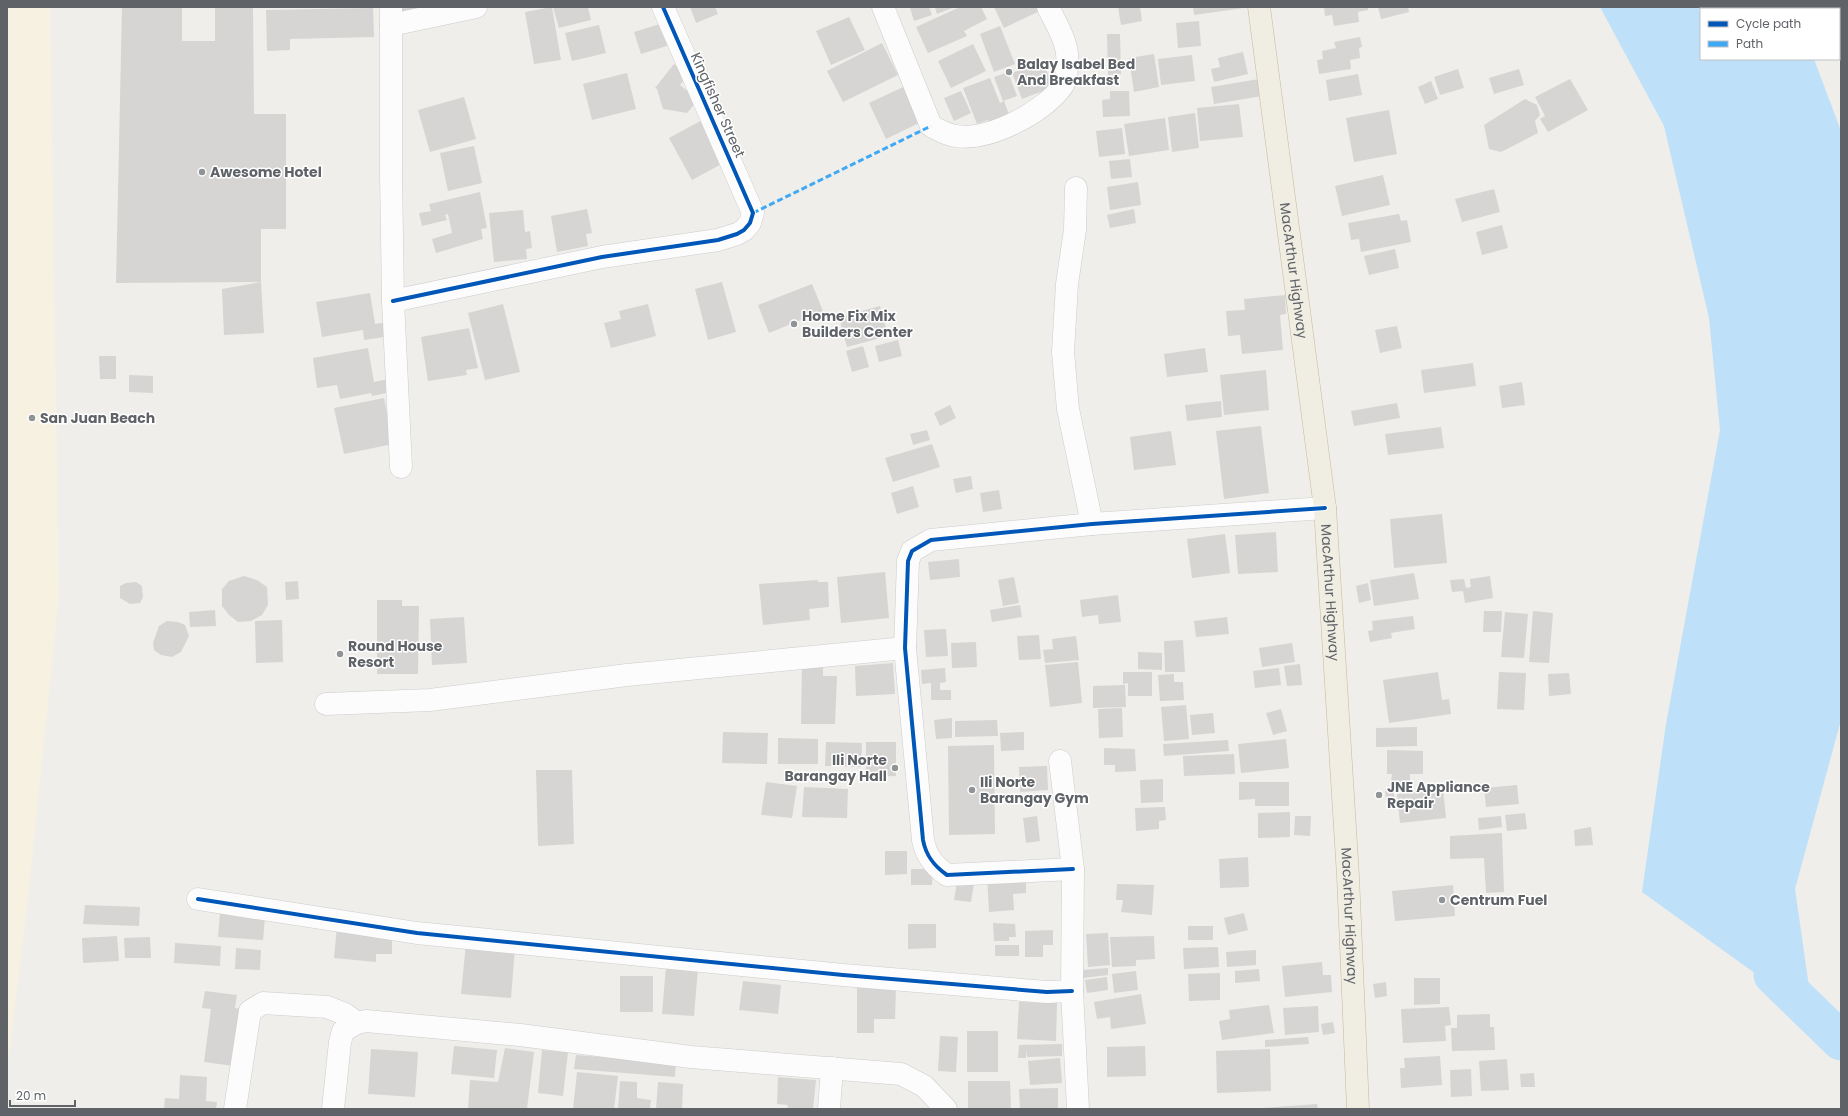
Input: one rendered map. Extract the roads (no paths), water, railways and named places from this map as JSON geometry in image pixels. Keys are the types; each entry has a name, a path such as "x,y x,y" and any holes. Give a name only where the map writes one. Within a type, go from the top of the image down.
{"highway":[{"name":"MacArthur Highway","path":"1259,7 1325,508 1348,876 1358,1109"}],"street":[{"path":"401,467 393,301 391,16 476,7"},
{"name":"Kingfisher Street","path":"393,301 602,257 718,240 737,234 744,230 750,222 753,212 663,7"},
{"path":"883,7 931,126 944,133 958,136 994,132 1007,126 1034,112 1050,99 1063,84 1068,62 1065,45 1048,7"},
{"path":"1076,188 1074,230 1067,284 1063,352 1068,409 1092,524"},
{"path":"1073,869 947,875 930,860 924,847 905,648 908,561 912,551 931,540 1092,524 1325,508"},
{"path":"326,704 430,700 627,675 905,648"},
{"path":"1060,761 1073,869 1072,990 1078,1109"},
{"path":"198,899 418,933 843,975 1047,992 1072,990"},
{"path":"235,1109 250,1011 263,1003 327,1007 345,1014 357,1023"},
{"path":"333,1109 340,1042 343,1031 357,1023 373,1022 520,1035 691,1057 901,1074 924,1086 946,1109"},
{"path":"829,1109 832,1068"}],"water":[{"path":"1600,7 1787,7 1700,8 1700,60 1814,60 1841,131 1841,720 1795,889 1813,1015 1642,892 1666,724 1720,430 1709,318 1664,126"}],"waterway":[{"path":"1773,975 1841,1041"}],"place":[{"name":"Balay Isabel Bed And Breakfast","path":"1009,72"},
{"name":"Awesome Hotel","path":"202,172"},
{"name":"Home Fix Mix Builders Center","path":"794,324"},
{"name":"San Juan Beach","path":"32,418"},
{"name":"Round House Resort","path":"340,654"},
{"name":"Ili Norte Barangay Hall","path":"895,768"},
{"name":"Ili Norte Barangay Gym","path":"972,790"},
{"name":"JNE Appliance Repair","path":"1379,795"},
{"name":"Centrum Fuel","path":"1442,900"}]}
